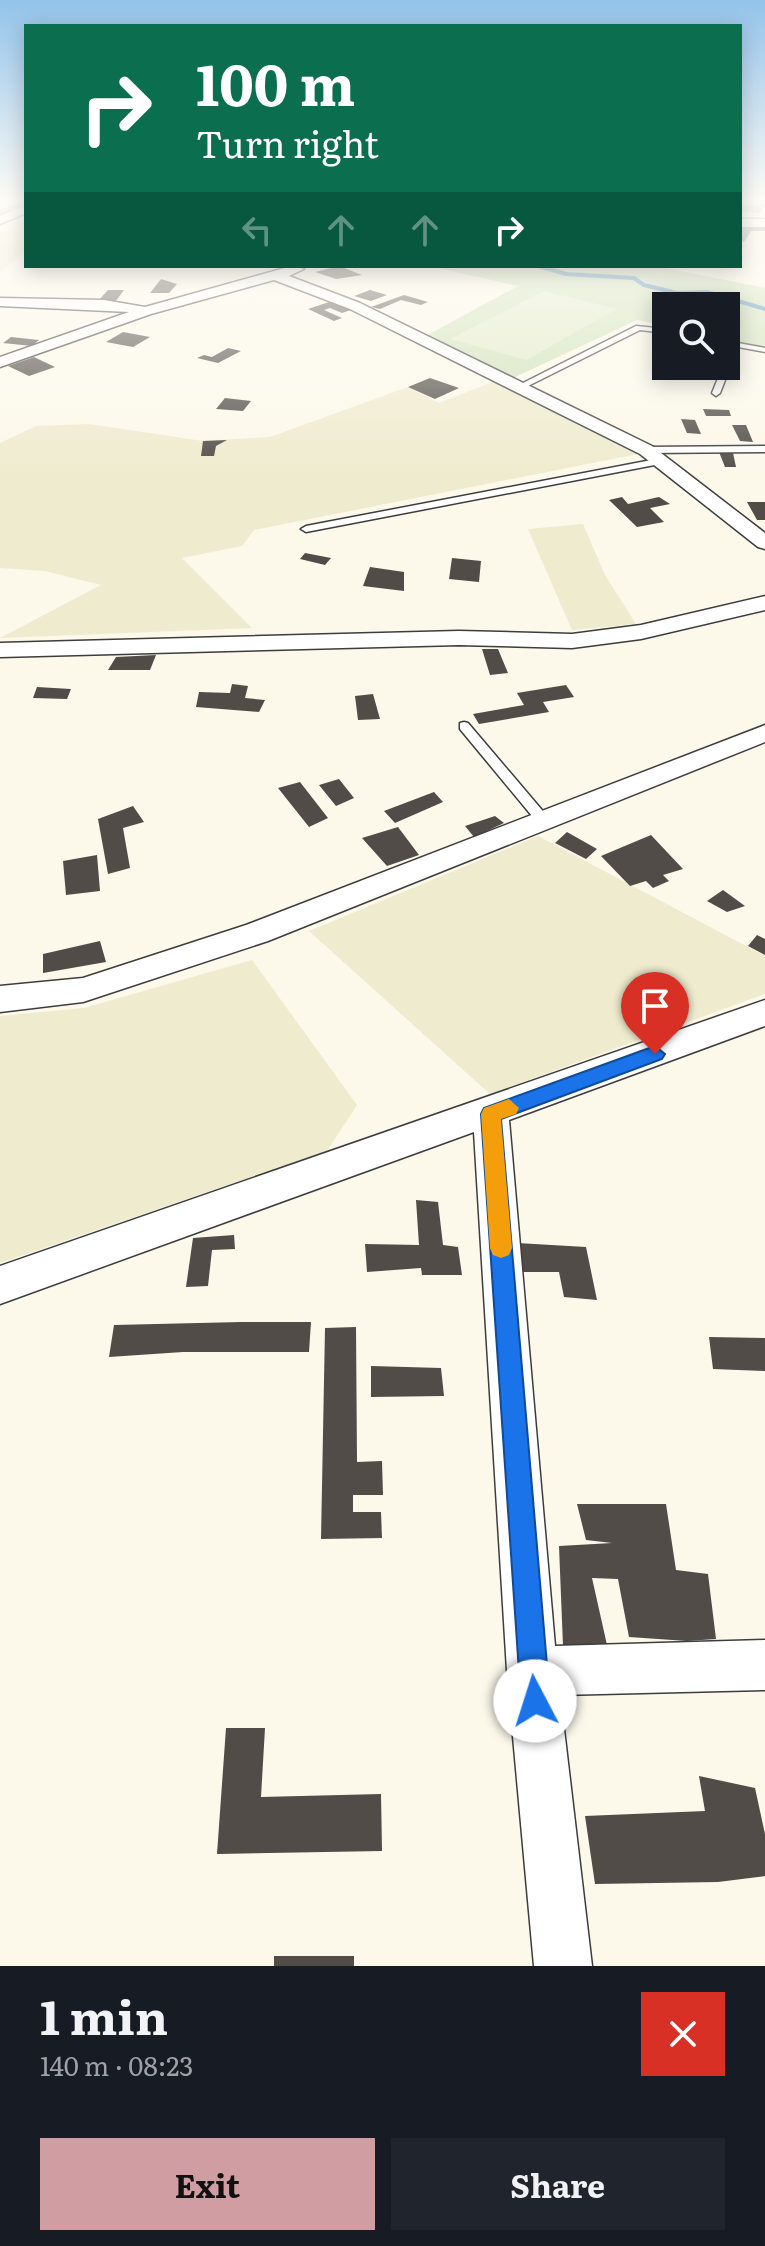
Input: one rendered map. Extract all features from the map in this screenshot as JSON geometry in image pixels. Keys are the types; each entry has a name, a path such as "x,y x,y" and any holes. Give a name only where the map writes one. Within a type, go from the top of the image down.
{"street":[{"path":"0,362 146,311 201,296"},
{"path":"329,296 521,386 646,450 765,543"},
{"path":"0,302 104,304 146,311"},
{"path":"0,650 459,638 572,641 641,632 765,603"},
{"path":"0,999 83,990 242,938 765,733"},
{"path":"0,1285 207,1209 491,1114 765,1013"},
{"path":"491,1114 532,1671 563,1966"},
{"path":"532,1671 765,1665"}],"lane":[{"path":"521,386 639,328 652,329"},
{"path":"740,346 765,350"},
{"path":"716,393 720,380"},
{"path":"646,450 765,449"},
{"path":"306,529 662,461"},
{"path":"464,726 542,819"}],"shaded area":[{"path":"495,381 638,454 254,530 242,546 182,558 252,628 0,638 101,585 45,571 0,568 0,443 36,426 89,424 203,441 270,437 408,387 439,403"},
{"path":"583,524 605,575 636,624 572,630 528,529"},
{"path":"538,836 765,956 765,994 490,1094 309,931"},
{"path":"252,960 357,1105 327,1151 0,1263 0,1016 84,1008"}],"green space":[{"path":"500,296 652,296 652,323 637,320 513,378 424,337"},
{"path":"535,296 563,296 617,309 526,360 450,339"},
{"path":"740,296 765,296 765,348 740,342"}],"building":[{"path":"103,296 120,296 115,302 98,301"},
{"path":"355,296 385,296 371,301"},
{"path":"402,296 428,302 421,305 401,300 380,309 371,307"},
{"path":"329,302 351,310 342,313 330,308 324,310 342,318 334,321 308,309"},
{"path":"123,332 150,337 133,347 106,342"},
{"path":"11,337 39,340 32,346 3,343"},
{"path":"228,348 241,351 218,363 197,358 204,355 212,357"},
{"path":"34,357 55,367 29,376 8,366"},
{"path":"430,378 459,388 435,399 408,387"},
{"path":"225,398 251,401 243,411 216,409"},
{"path":"703,409 729,410 731,416 706,416"},
{"path":"681,419 695,420 701,434 687,433"},
{"path":"732,425 746,425 753,442 740,441"},
{"path":"227,440 216,446 214,456 201,456 203,441"},
{"path":"719,452 733,453 736,467 725,467"},
{"path":"622,497 628,504 659,497 670,504 650,508 664,522 637,527 609,500"},
{"path":"747,502 765,502 765,520 757,520"},
{"path":"305,553 331,558 325,565 300,559"},
{"path":"452,558 481,561 479,582 449,579"},
{"path":"370,567 404,572 404,591 363,586"},
{"path":"482,649 498,649 508,673 490,675"},
{"path":"156,655 150,670 108,670 116,657"},
{"path":"232,684 248,686 245,698 265,700 259,712 196,707 199,692 230,693"},
{"path":"566,685 574,697 543,702 549,712 479,724 473,714 524,705 517,693"},
{"path":"37,687 71,689 67,699 33,698"},
{"path":"373,694 380,719 358,720 355,696"},
{"path":"339,779 354,798 336,806 319,785"},
{"path":"300,782 328,818 309,827 278,788"},
{"path":"434,792 443,802 395,823 384,811"},
{"path":"133,806 144,822 123,828 130,868 108,874 98,819"},
{"path":"495,816 504,823 474,837 465,826"},
{"path":"398,827 419,855 387,866 362,838"},
{"path":"567,832 597,849 586,859 555,843"},
{"path":"651,835 683,869 663,875 669,881 653,888 646,881 630,886 601,856"},
{"path":"97,855 100,891 66,895 63,861"},
{"path":"723,890 745,906 727,912 707,901"},
{"path":"757,935 765,939 765,955 748,946"},
{"path":"100,941 106,962 43,973 43,954"},
{"path":"416,1200 438,1202 443,1245 458,1247 462,1275 422,1275 421,1268 367,1272 365,1244 419,1245"},
{"path":"234,1235 235,1249 212,1250 208,1286 186,1287 193,1238"},
{"path":"517,1243 586,1247 597,1300 564,1297 559,1272 521,1272"},
{"path":"311,1322 309,1352 183,1352 109,1357 114,1325"},
{"path":"356,1327 357,1462 382,1461 383,1495 353,1495 353,1512 381,1512 382,1538 321,1539 325,1328"},
{"path":"709,1337 765,1338 765,1371 713,1369"},
{"path":"371,1366 441,1368 444,1396 371,1397"},
{"path":"577,1504 666,1504 676,1570 708,1574 716,1639 687,1641 629,1637 618,1579 592,1578 607,1645 563,1646 559,1546 612,1543 586,1540"},
{"path":"226,1728 265,1728 261,1797 381,1794 382,1851 217,1854"},
{"path":"699,1776 755,1788 765,1834 765,1876 718,1882 595,1884 585,1816 705,1811"},
{"path":"274,1956 354,1956 354,1966 274,1966"}],"waterway":[{"path":"720,296 765,309"}],"slow traffic":[{"path":"501,1248 491,1114 509,1108"}],"route":[{"path":"535,1701 491,1114 655,1054"}]}
